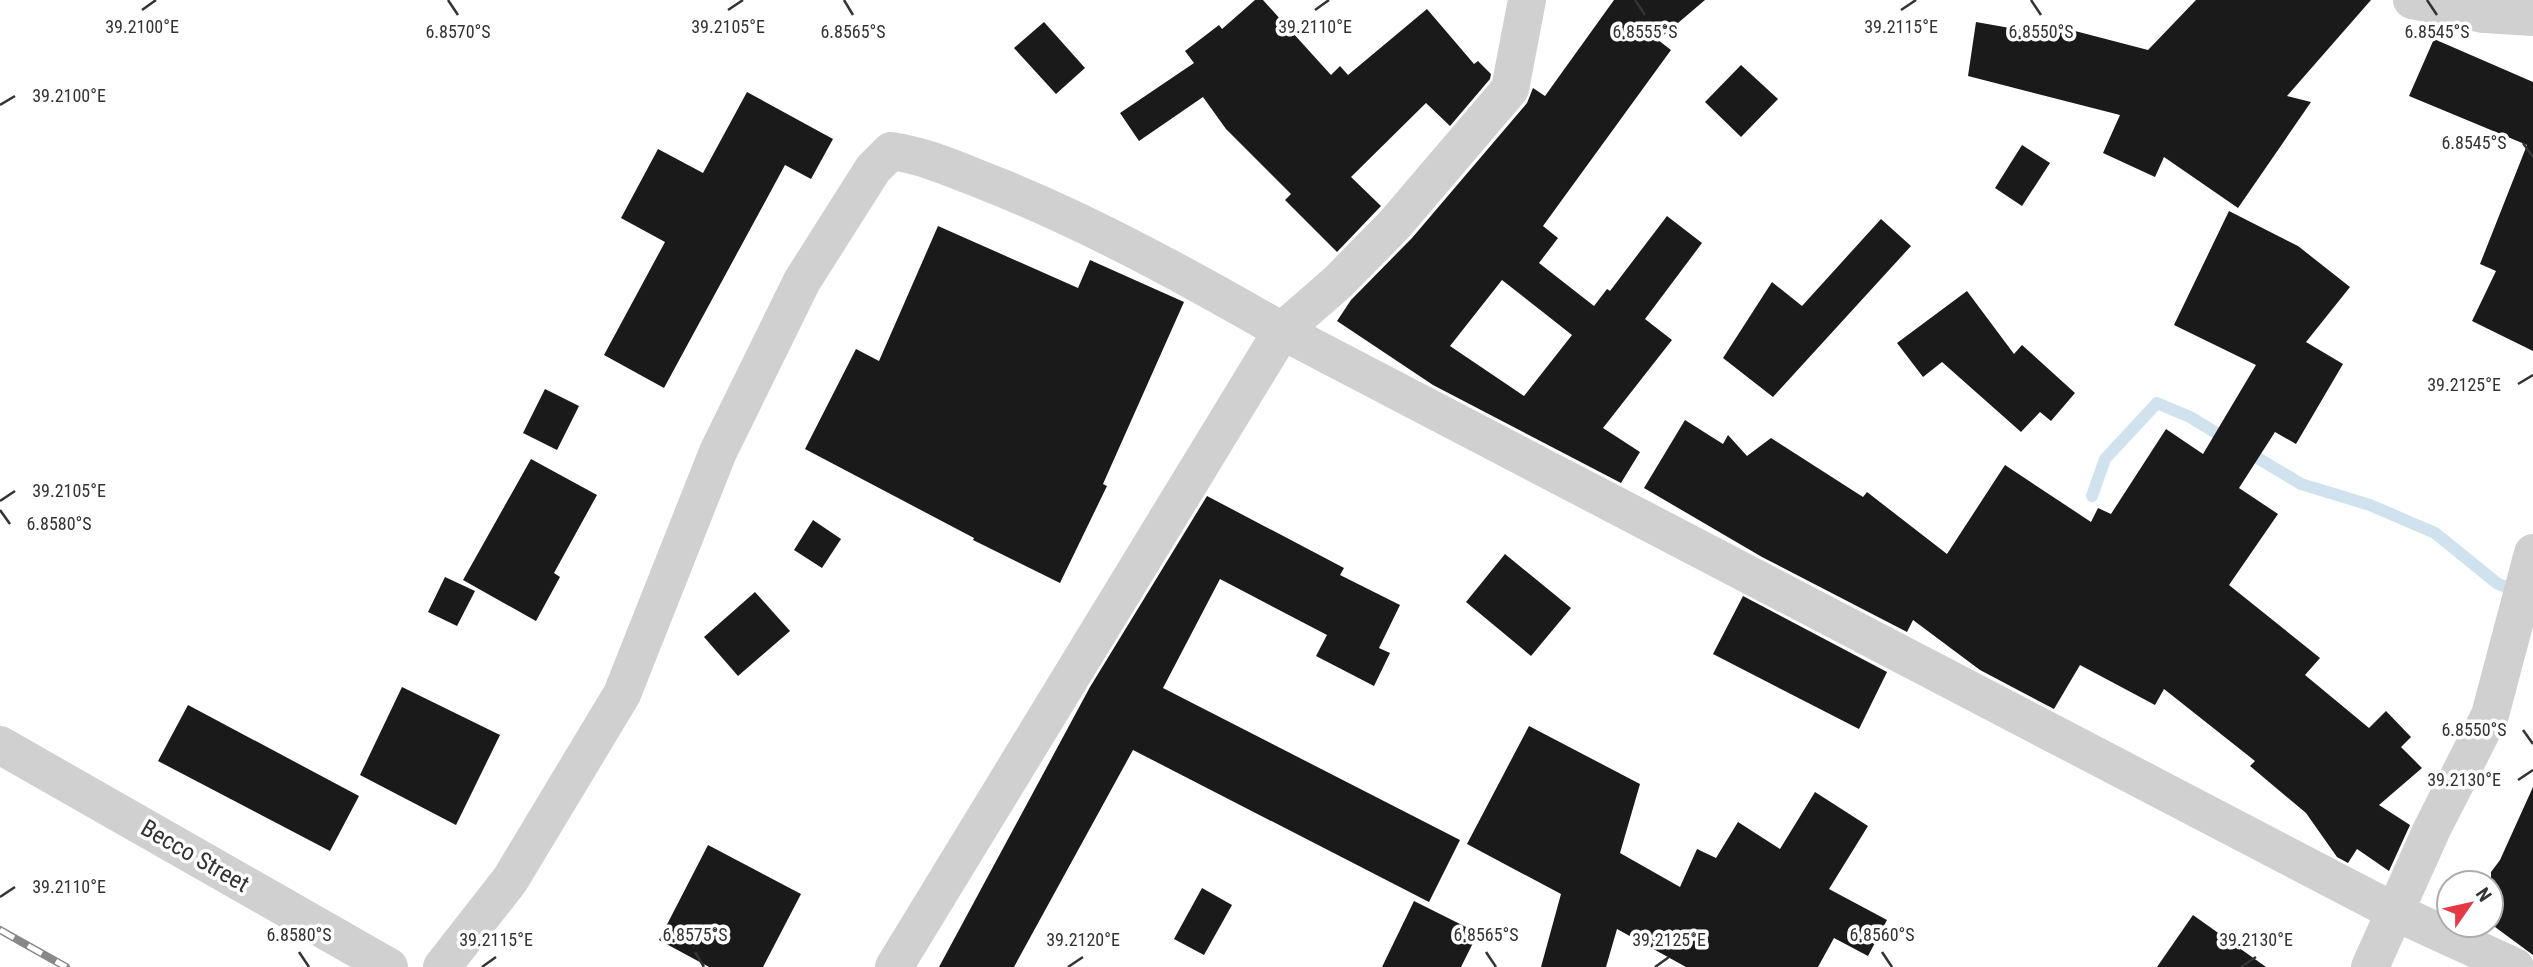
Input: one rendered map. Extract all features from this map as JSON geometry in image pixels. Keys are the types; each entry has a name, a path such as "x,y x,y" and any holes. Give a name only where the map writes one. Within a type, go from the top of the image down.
{"street":[{"path":"894,967 1282,331 1338,282 1395,224 1510,89 1527,0"},
{"path":"2412,0 2484,14 2533,18"},
{"path":"442,967 510,880 622,694 718,452 796,294 873,169 891,151 919,155 1039,203 1193,280 1282,331 2397,913 2515,967"},
{"path":"2370,967 2397,913 2432,829 2490,715 2533,553"},
{"name":"Becco Street","path":"0,745 389,967"}],"building":[{"path":"1255,0 1263,0 1331,75 1340,66 1348,75 1427,9 1474,64 1478,61 1491,74 1490,79 1450,126 1426,103 1351,177 1381,206 1337,252 1285,200 1291,194 1226,129 1203,97 1139,141 1120,113 1194,63 1185,51 1219,25 1222,29"},
{"path":"1614,0 1705,0 1658,40 1671,50 1543,226 1558,238 1539,263 1594,306 1607,289 1610,291 1667,216 1702,243 1645,319 1672,340 1603,428 1640,452 1621,483 1433,385 1337,321 1351,300 1412,238 1527,103 1533,88 1545,96","holes":["1502,280 1572,335 1524,396 1450,346"]},
{"path":"2196,0 2371,0 2287,96 2311,102 2238,208 2164,157 2155,177 2103,153 2120,115 1968,76 1976,22 2049,35 2052,25 2148,50"},
{"path":"1044,22 1085,68 1056,94 1014,48"},
{"path":"2434,39 2533,82 2533,351 2472,321 2496,271 2480,264 2527,145 2409,96"},
{"path":"1741,65 1778,99 1741,137 1705,102"},
{"path":"747,92 833,139 811,179 785,165 664,388 604,355 665,242 621,218 658,149 703,173"},
{"path":"2022,145 2050,163 2022,206 1995,188"},
{"path":"2229,211 2298,246 2350,287 2306,342 2343,364 2296,444 2275,432 2239,488 2278,514 2229,585 2320,658 2305,675 2369,728 2386,711 2411,737 2401,747 2422,768 2379,805 2410,825 2389,871 2357,849 2348,863 2337,857 2306,813 2250,766 2255,761 2164,689 2155,705 2080,665 2054,709 1980,670 1913,620 1907,632 1762,557 1644,488 1685,420 1723,444 1728,435 1747,456 1771,438 1863,497 1867,492 1947,554 2005,465 2091,522 2098,508 2111,514 2166,429 2203,454 2256,365 2174,325"},
{"path":"1881,219 1911,246 1773,397 1723,358 1772,282 1802,306"},
{"path":"938,226 1078,288 1090,260 1184,302 1103,484 1107,486 1060,583 973,540 974,538 805,449 856,349 879,361"},
{"path":"1967,291 2014,354 2022,345 2075,393 2051,421 2040,412 2021,432 1942,362 1923,377 1897,343"},
{"path":"545,389 579,406 557,450 523,433"},
{"path":"531,459 597,495 554,573 560,577 536,621 463,580"},
{"path":"1207,496 1344,568 1340,575 1400,605 1379,648 1390,653 1374,686 1316,656 1327,635 1220,579 1163,688 1460,840 1429,902 1133,750 1014,967 939,967 1090,687"},
{"path":"813,520 841,539 822,568 794,550"},
{"path":"1505,554 1571,608 1531,656 1466,602"},
{"path":"445,577 475,591 457,626 428,612"},
{"path":"755,592 790,631 738,676 704,637"},
{"path":"1743,596 1887,672 1859,729 1713,654"},
{"path":"402,687 500,735 456,825 360,775"},
{"path":"188,705 359,796 330,851 158,761"},
{"path":"1529,726 1640,784 1620,853 1680,887 1697,849 1716,858 1738,822 1780,849 1815,792 1868,826 1829,889 1887,920 1868,956 1834,938 1818,967 1686,967 1617,929 1606,967 1541,967 1561,894 1467,844"},
{"path":"2533,787 2533,955 2505,934 2505,869 2493,869 2500,860"},
{"path":"708,845 801,894 763,967 709,967 659,940"},
{"path":"1202,888 1232,905 1204,955 1174,939"},
{"path":"1414,901 1478,933 1461,967 1382,967"},
{"path":"2193,915 2266,967 2157,967"}],"waterway":[{"path":"2092,496 2105,459 2157,403 2190,417 2228,440"},
{"path":"2246,451 2301,484 2370,505 2435,533 2498,584 2520,592"}],"railway":[{"path":"0,930 66,967"}]}
